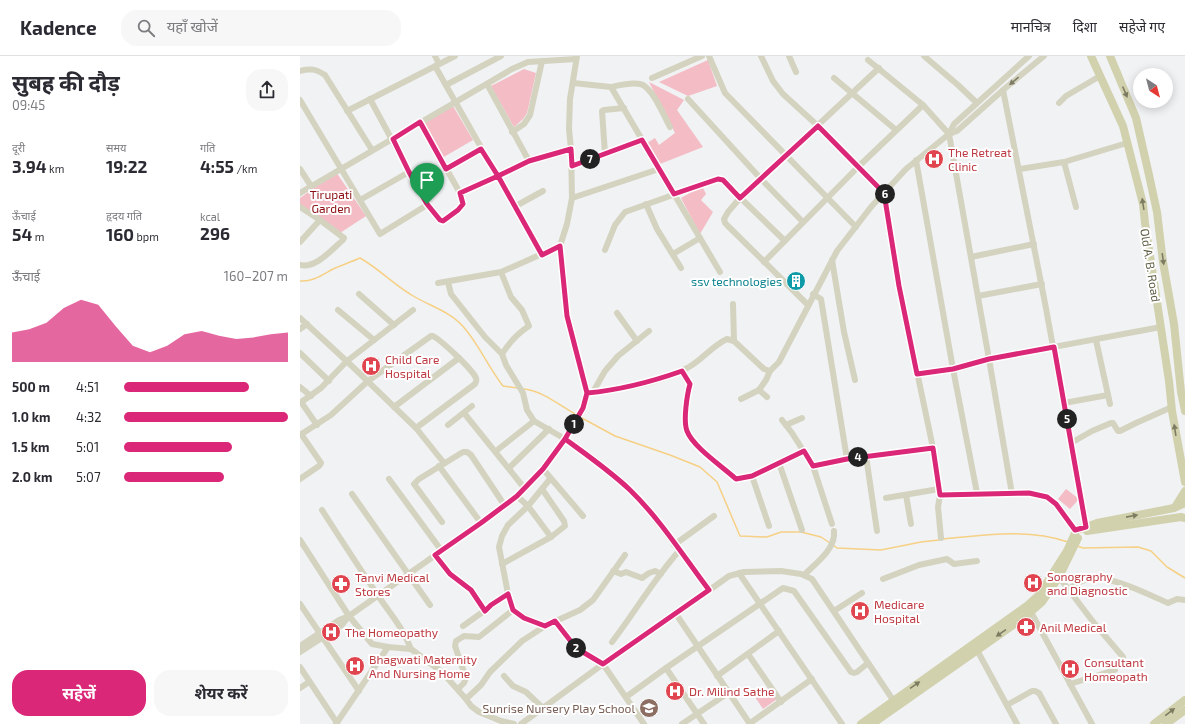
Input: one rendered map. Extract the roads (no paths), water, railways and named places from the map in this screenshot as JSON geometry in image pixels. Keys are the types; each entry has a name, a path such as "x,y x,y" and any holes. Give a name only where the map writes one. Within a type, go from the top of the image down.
{"main road":[{"name":"Old A. B. Road","path":"1091,56 1123,126 1143,204 1172,407 1185,482"},
{"name":"Old A. B. Road","path":"1110,56 1136,118 1157,212 1163,262 1182,373 1181,392 1185,411"},
{"path":"1174,508 1185,491"},
{"path":"872,724 1031,612 1042,602 1059,577 1078,533 1097,523 1174,508 1185,503"},
{"path":"1078,533 1181,518 1185,526"},
{"path":"861,724 1028,605 1069,552"},
{"path":"1154,724 1185,700"},
{"path":"1169,723 1185,710"}],"street":[{"path":"434,56 446,85 542,255"},
{"path":"347,111 455,56"},
{"path":"446,85 501,56"},
{"path":"652,78 702,56"},
{"path":"709,56 725,94 856,227"},
{"path":"762,56 773,81 783,94 818,126 884,193 899,286 933,448 940,492 938,507 941,538"},
{"path":"789,56 796,72"},
{"path":"924,56 977,103"},
{"path":"740,398 759,390 766,380 770,370 779,362 837,250 884,193 906,169 948,134 954,124 1029,56"},
{"path":"948,134 958,132 1003,90 1044,56"},
{"path":"300,193 512,69 528,62 576,58 570,99 568,129 572,166 572,198 567,224 560,246 567,316 590,393"},
{"path":"868,60 923,105 948,134 1012,494"},
{"path":"512,132 524,124 530,115 542,61"},
{"path":"300,71 310,68 318,70 325,75 372,150"},
{"path":"808,305 725,223 724,219 740,198 879,68"},
{"path":"1059,103 1066,96 1100,76"},
{"path":"834,78 896,130"},
{"path":"573,83 611,87 632,83 641,84 649,89 670,127"},
{"path":"487,84 529,161"},
{"path":"611,87 720,272"},
{"path":"1003,90 1020,168 1071,443 1078,533"},
{"path":"370,99 427,204 440,220 443,221 458,210 463,204 460,193 420,122"},
{"path":"688,99 760,179 803,222"},
{"path":"300,100 380,234 427,204"},
{"path":"764,262 858,167 923,105"},
{"path":"605,154 602,112 604,110 624,108"},
{"path":"572,166 642,140"},
{"path":"1020,168 1064,162 1127,143"},
{"path":"446,169 481,149"},
{"path":"460,193 529,161 571,149"},
{"path":"916,160 953,369 977,493"},
{"path":"1064,162 1076,207"},
{"path":"300,169 311,186"},
{"path":"572,198 659,169"},
{"path":"360,200 409,172"},
{"path":"605,250 615,225 625,212 718,179 723,180 785,240"},
{"path":"514,207 543,192"},
{"path":"646,204 658,229 682,268"},
{"path":"300,206 343,236 344,240 318,262 308,266 300,265"},
{"path":"300,242 320,220"},
{"path":"673,254 700,238"},
{"path":"971,257 1034,244"},
{"path":"438,283 501,272 560,246"},
{"path":"832,260 844,332 855,380"},
{"path":"501,272 511,297 522,310 529,326 508,344 502,354"},
{"path":"448,282 451,294 485,337 502,354 506,365 523,393 527,410 534,420 565,439 594,460 629,489 649,511 709,590"},
{"path":"978,296 1042,284"},
{"path":"359,294 394,326"},
{"path":"813,294 821,299 847,459"},
{"path":"733,304 734,341"},
{"path":"338,310 374,340"},
{"path":"317,425 301,403 328,381 347,361 413,310"},
{"path":"617,313 637,341"},
{"path":"300,318 416,428 481,523"},
{"path":"300,329 307,324"},
{"path":"917,374 953,369 989,359 1161,327"},
{"path":"300,652 339,620 349,616 378,596 440,550 505,506 525,489 543,469 565,439 590,393 605,371 618,356 649,331"},
{"path":"300,479 321,463 300,435 331,415 368,381 431,336 437,338 459,358 475,376 476,380 475,384 416,428"},
{"path":"590,393 654,381 682,371 694,364 706,353 727,339 734,341 764,369 770,370"},
{"path":"1096,340 1110,404"},
{"path":"300,353 328,381"},
{"path":"394,407 459,358"},
{"path":"682,371 690,384 686,404 686,431 704,452 736,479 752,476 804,451"},
{"path":"300,387 311,396"},
{"path":"759,390 767,397"},
{"path":"1064,403 1108,395"},
{"path":"448,424 472,406"},
{"path":"1071,443 1092,431 1111,423 1113,423 1118,431 1120,431 1172,407"},
{"path":"464,412 525,489"},
{"path":"802,418 784,422 813,466 832,524"},
{"path":"496,452 534,420"},
{"path":"509,468 549,429"},
{"path":"813,466 866,456 933,448"},
{"path":"442,522 414,482 441,464 463,452 467,452 471,455 505,506"},
{"path":"866,456 877,530"},
{"path":"779,463 802,530"},
{"path":"543,469 583,516"},
{"path":"752,476 769,526"},
{"path":"389,479 440,550"},
{"path":"545,626 524,618 513,610 508,594 499,547 502,536 512,520 528,506 550,479"},
{"path":"502,564 551,537 564,526 564,521 542,489"},
{"path":"886,498 940,492 1029,493 1047,497 1056,504 1078,533"},
{"path":"352,494 430,605"},
{"path":"906,495 912,524"},
{"path":"517,496 528,506 551,537"},
{"path":"322,510 378,596 398,622 405,634 410,649"},
{"path":"674,545 714,516"},
{"path":"804,575 833,544 834,531"},
{"path":"300,540 349,616 372,644 410,649 442,672 471,706 479,712 514,724"},
{"path":"612,642 679,551"},
{"path":"435,555 450,574 471,590 485,611"},
{"path":"466,699 481,685 490,672 522,641 545,626 580,610 593,600 625,555"},
{"path":"883,579 919,565 948,559 954,564 977,561"},
{"path":"613,571 621,574 626,572 642,578 652,571 661,574"},
{"path":"521,724 603,664 729,576 744,572 781,571 804,575 812,579 893,700"},
{"path":"739,573 842,724"},
{"path":"1059,577 1123,658"},
{"path":"1068,589 1086,580 1100,579 1135,588 1168,603 1176,599 1185,600"},
{"path":"626,697 697,646 783,588 794,591 851,672 854,674 868,663"},
{"path":"834,611 862,593"},
{"path":"463,626 508,594"},
{"path":"300,604 359,691"},
{"path":"458,689 464,683 466,678 455,646 456,641 464,636 479,637 513,610"},
{"path":"1031,612 1092,724"},
{"path":"676,614 750,724 812,679"},
{"path":"555,621 576,648 603,664 644,724"},
{"path":"717,676 779,631"},
{"path":"300,646 321,635"},
{"path":"300,667 337,723 388,647"},
{"path":"977,650 1017,724"},
{"path":"748,654 781,702"},
{"path":"442,672 448,666"},
{"path":"666,668 704,724"},
{"path":"1070,684 1115,670"},
{"path":"504,676 513,686 526,692 543,708"},
{"path":"300,688 309,682"},
{"path":"1007,705 1032,691 1036,691 1039,693 1056,724"},
{"path":"682,724 728,692"}],"waterway":[{"path":"300,281 321,276 333,269 360,258 410,294 454,318 471,337 503,386 518,388"},
{"path":"524,389 531,390 545,396 577,415"},
{"path":"580,417 615,436 700,467 717,482 740,536 767,537 781,532 801,532 821,537 830,543"},
{"path":"943,539 990,534 1022,534 1037,535 1068,542"},
{"path":"833,545 837,548 881,550 939,540"},
{"path":"1077,546 1083,548 1138,547 1151,551 1167,567 1185,578"}],"place":[{"name":"The Retreat Clinic","path":"934,159"},
{"name":"ssv technologies","path":"796,281"},
{"name":"Child Care Hospital","path":"371,366"},
{"name":"Sonography and Diagnostic","path":"1033,583"},
{"name":"Tanvi Medical Stores","path":"341,584"},
{"name":"Medicare Hospital","path":"860,611"},
{"name":"Anil Medical","path":"1026,627"},
{"name":"The Homeopathy","path":"331,632"},
{"name":"Bhagwati Maternity And Nursing Home","path":"355,666"},
{"name":"Consultant Homeopath","path":"1070,669"},
{"name":"Dr. Milind Sathe","path":"675,691"},
{"name":"Sunrise Nursery Play School","path":"649,708"}],"park label":[{"name":"Tirupati Garden","path":"331,201"}]}
